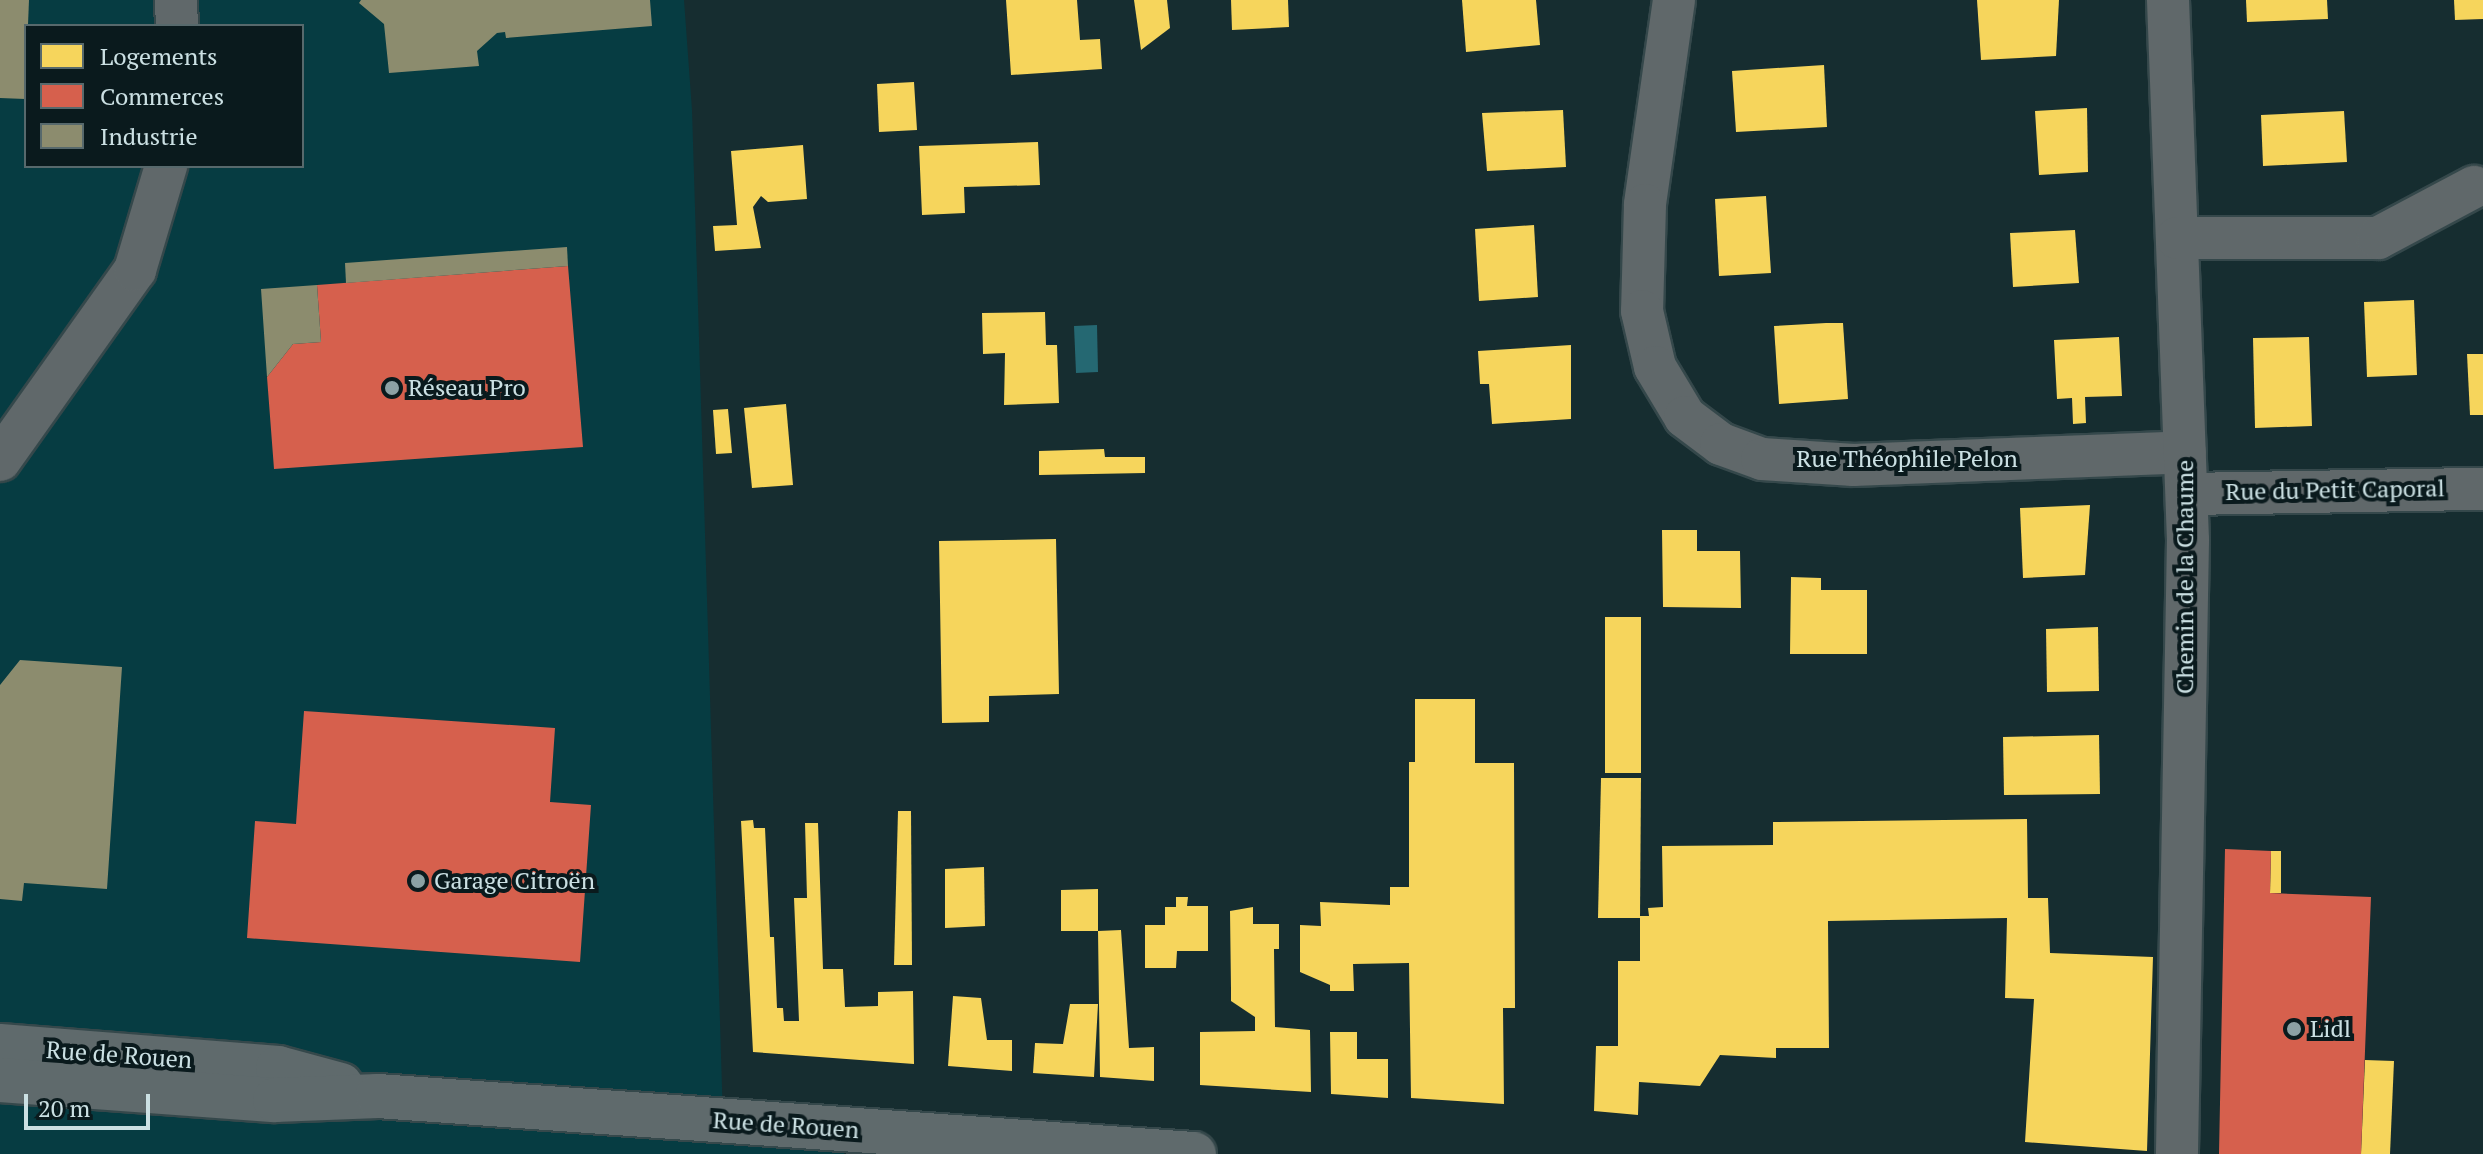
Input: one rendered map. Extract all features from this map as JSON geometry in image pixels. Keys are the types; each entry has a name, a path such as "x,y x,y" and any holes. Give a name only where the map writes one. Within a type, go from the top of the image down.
{"main road":[{"name":"Rue de Rouen","path":"0,1046 278,1068 378,1096"},
{"name":"Rue de Rouen","path":"0,1080 275,1100 378,1096 1194,1154"}],"street":[{"path":"176,0 177,24"},
{"name":"Rue Théophile Pelon","path":"1674,0 1645,205 1642,311 1655,367 1685,417 1721,444 1762,459 1854,465 2185,452"},
{"name":"Chemin de la Chaume","path":"2168,0 2187,494 2177,1154"},
{"path":"0,460 135,270 165,168"},
{"path":"2177,238 2378,238 2474,187"},
{"name":"Rue du Petit Caporal","path":"2187,494 2483,489"}],"shaded area":[{"path":"0,0 684,0 692,110 723,1120 843,1130 844,1154 0,1154"},
{"path":"1097,325 1098,372 1076,373 1074,326"}],"building: Logements":[{"path":"1006,0 1077,0 1080,40 1100,39 1102,69 1011,75"},
{"path":"1134,0 1167,0 1170,28 1141,50"},
{"path":"1231,0 1288,0 1289,27 1232,30"},
{"path":"1462,0 1536,0 1540,45 1466,52"},
{"path":"1977,0 2059,0 2056,56 1981,60"},
{"path":"2246,0 2327,0 2328,19 2247,22"},
{"path":"2454,0 2483,0 2483,19 2455,20"},
{"path":"1824,65 1827,127 1736,132 1732,71"},
{"path":"914,82 917,130 879,132 877,84"},
{"path":"2087,108 2088,172 2039,175 2035,111"},
{"path":"1563,110 1566,167 1487,171 1482,113"},
{"path":"2344,111 2347,162 2263,166 2261,115"},
{"path":"1038,142 1040,185 964,187 965,213 922,215 919,146"},
{"path":"803,145 807,199 768,202 761,196 753,207 761,248 715,251 713,226 737,225 731,151"},
{"path":"1766,196 1771,273 1719,276 1715,199"},
{"path":"1534,225 1538,297 1479,301 1475,229"},
{"path":"2075,230 2079,283 2013,287 2010,233"},
{"path":"2414,300 2417,375 2367,377 2364,302"},
{"path":"1045,312 1046,345 1057,345 1059,403 1004,405 1005,353 983,354 982,313"},
{"path":"1843,323 1848,399 1779,404 1774,326"},
{"path":"2119,337 2122,396 2085,397 2086,423 2073,424 2072,398 2057,399 2054,340"},
{"path":"2309,337 2312,426 2255,428 2253,338"},
{"path":"1571,345 1571,419 1492,424 1489,384 1480,384 1478,351"},
{"path":"2467,354 2483,354 2483,415 2470,415"},
{"path":"786,404 793,485 752,488 744,408"},
{"path":"728,409 732,453 716,454 713,410"},
{"path":"1104,449 1105,457 1145,457 1145,473 1039,475 1039,451"},
{"path":"2090,505 2085,575 2023,578 2020,508"},
{"path":"1662,530 1697,530 1697,551 1740,551 1741,608 1663,607"},
{"path":"1056,539 1059,694 989,696 989,722 942,723 939,541"},
{"path":"1791,577 1821,578 1821,590 1867,590 1867,654 1790,654"},
{"path":"1605,617 1641,617 1641,773 1605,773"},
{"path":"2098,627 2099,691 2047,692 2046,629"},
{"path":"1415,699 1475,699 1475,763 1514,763 1515,1008 1503,1008 1504,1104 1411,1098 1409,963 1353,964 1354,991 1330,991 1330,985 1300,972 1300,925 1321,926 1320,902 1390,905 1390,887 1409,887 1409,762 1415,762"},
{"path":"2099,735 2100,794 2004,795 2003,737"},
{"path":"1601,778 1641,778 1640,918 1598,918"},
{"path":"898,811 911,811 912,965 894,965"},
{"path":"2027,819 2028,898 2048,898 2050,953 2153,957 2147,1151 2025,1142 2034,999 2005,998 2007,918 1828,921 1829,1048 1776,1048 1776,1058 1720,1055 1700,1086 1639,1082 1638,1115 1594,1111 1596,1046 1618,1046 1618,961 1640,961 1640,916 1649,916 1648,908 1663,907 1662,846 1773,845 1773,822"},
{"path":"753,820 754,828 765,828 770,937 774,937 777,1008 783,1008 784,1021 799,1021 794,898 807,898 805,823 818,823 823,969 843,969 845,1007 878,1006 878,992 913,991 914,1064 753,1052 741,821"},
{"path":"2271,851 2281,851 2281,893 2270,893"},
{"path":"984,867 985,926 945,928 945,869"},
{"path":"1098,889 1098,931 1061,931 1061,890"},
{"path":"1176,897 1188,897 1187,906 1208,906 1208,951 1177,951 1176,968 1145,968 1145,925 1165,925 1165,907 1176,907"},
{"path":"1253,907 1253,924 1279,924 1279,949 1274,949 1275,1027 1310,1030 1311,1092 1200,1085 1200,1032 1255,1031 1255,1017 1231,1001 1230,911"},
{"path":"1121,930 1129,1048 1154,1047 1154,1081 1100,1077 1098,931"},
{"path":"953,996 981,998 987,1040 1012,1040 1012,1071 948,1066"},
{"path":"1070,1004 1098,1004 1094,1077 1033,1073 1035,1043 1063,1044"},
{"path":"1330,1032 1357,1032 1357,1059 1388,1059 1388,1098 1331,1094"},
{"path":"2365,1060 2394,1061 2390,1154 2361,1154"}],"building: Commerces":[{"path":"568,266 583,447 274,469 267,377 293,344 321,342 317,285"},
{"name":"Garage Citroën","path":"304,711 555,728 550,802 591,805 580,962 247,938 255,821 296,824"},
{"path":"2225,849 2271,851 2270,893 2371,897 2361,1154 2219,1154"}],"building: Industrie":[{"path":"0,0 29,0 28,24 24,24 24,99 0,98"},
{"path":"361,0 650,0 652,26 506,38 505,32 497,33 477,51 479,66 389,73 384,24 359,3"},
{"path":"567,247 568,266 346,283 345,263"},
{"path":"317,285 321,342 293,344 267,377 261,289"},
{"path":"20,660 122,667 107,889 24,883 22,901 0,899 0,685"}],"place":[{"name":"Réseau Pro","path":"392,388"},
{"name":"Garage Citroën","path":"418,881"},
{"name":"Lidl","path":"2294,1029"}]}
